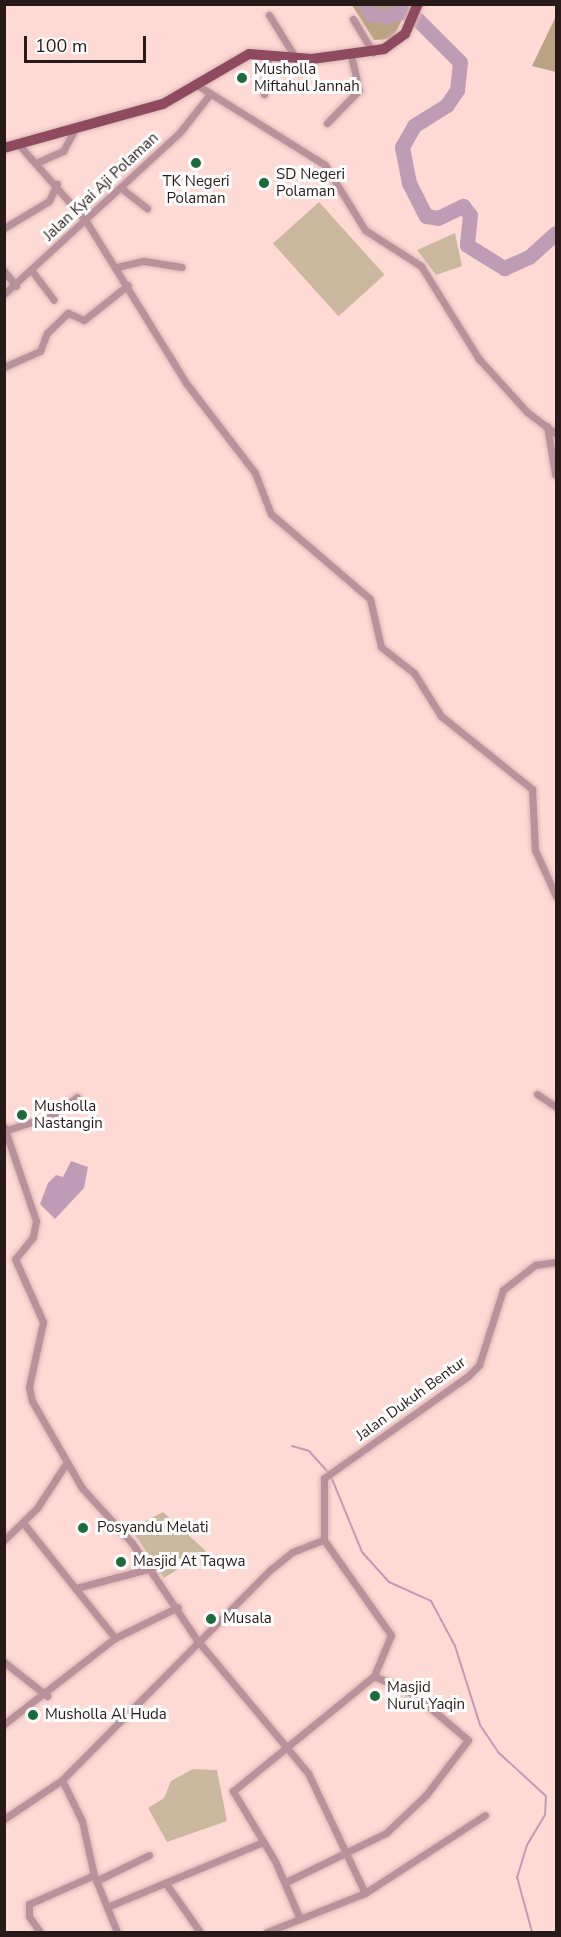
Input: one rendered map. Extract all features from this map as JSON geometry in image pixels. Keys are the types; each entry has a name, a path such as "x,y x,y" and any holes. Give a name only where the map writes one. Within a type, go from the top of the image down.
{"main road":[{"path":"4,148 72,133 163,104 249,54 295,57 351,56 373,52 398,42 414,13"}],"street":[{"path":"269,15 295,57"},
{"path":"353,19 373,52"},
{"path":"264,94 265,54"},
{"path":"327,123 358,90 351,56"},
{"path":"197,85 325,165 365,230 421,266 479,359 556,434"},
{"name":"Jalan Kyai Aji Polaman","path":"4,294 16,286 180,132 210,94"},
{"path":"36,163 58,155 72,133"},
{"path":"19,145 57,184 86,221 117,267 186,383 255,473 272,514 370,599 384,651 414,673 441,716 532,789 535,850 556,896"},
{"path":"4,228 49,201 57,184"},
{"path":"121,188 147,208"},
{"path":"117,267 144,261 182,267"},
{"path":"4,271 16,286"},
{"path":"32,271 54,300"},
{"path":"4,367 40,351 47,333 68,313 84,320 128,285"},
{"path":"547,426 555,474"},
{"path":"537,1094 556,1107"},
{"path":"77,1097 52,1116 6,1129 36,1221 33,1237 15,1259 43,1322 29,1387 65,1465 152,1568 197,1640 287,1742 336,1824 345,1856 365,1893"},
{"name":"Jalan Dukuh Bentur","path":"324,1540 324,1478 332,1468 468,1376 479,1365 503,1290 535,1265 556,1262"},
{"path":"4,1540 24,1524 65,1465"},
{"path":"24,1524 114,1638"},
{"path":"4,1819 62,1780 197,1640 292,1552 324,1540 349,1582 390,1631 374,1676 287,1742 233,1791 286,1882 300,1919"},
{"path":"76,1588 152,1568"},
{"path":"4,1724 47,1696 114,1638 178,1607"},
{"path":"4,1662 18,1668 47,1696"},
{"path":"286,1882 345,1856 386,1833 426,1795 468,1740 414,1694 374,1676"},
{"path":"62,1780 82,1821 95,1878 117,1932"},
{"path":"267,1932 365,1893 485,1815"},
{"path":"107,1907 167,1885 263,1842"},
{"path":"40,1932 29,1916 29,1904 149,1855"},
{"path":"167,1885 200,1932"}],"shaded area":[{"path":"352,5 410,5 392,39 374,40"},
{"path":"556,16 556,72 532,66"},
{"path":"319,202 385,275 338,316 273,243"},
{"path":"455,233 462,266 436,275 417,250"},
{"path":"71,1161 88,1167 84,1188 55,1219 40,1204 48,1183 56,1175 63,1177"},
{"path":"163,1512 206,1551 164,1578 131,1529"},
{"path":"193,1769 217,1770 227,1821 167,1842 148,1808 164,1798 171,1781"}],"waterway":[{"path":"365,4 371,14 388,16 402,11 418,20 460,62 457,90 447,105 414,126 402,147 409,183 426,216 438,218 463,206 470,215 467,245 504,268 529,257 556,233"},
{"path":"292,1446 309,1451 330,1474 362,1552 389,1582 431,1601 455,1646 480,1725 499,1753 546,1796 545,1815 527,1845 517,1877 532,1932"}],"place":[{"name":"Musholla Miftahul Jannah","path":"242,78"},
{"name":"TK Negeri Polaman","path":"196,163"},
{"name":"SD Negeri Polaman","path":"264,183"},
{"name":"Musholla Nastangin","path":"22,1115"},
{"name":"Posyandu Melati","path":"83,1528"},
{"name":"Masjid At Taqwa","path":"121,1562"},
{"name":"Musala","path":"211,1619"},
{"name":"Masjid Nurul Yaqin","path":"375,1696"},
{"name":"Musholla Al Huda","path":"33,1715"}]}
